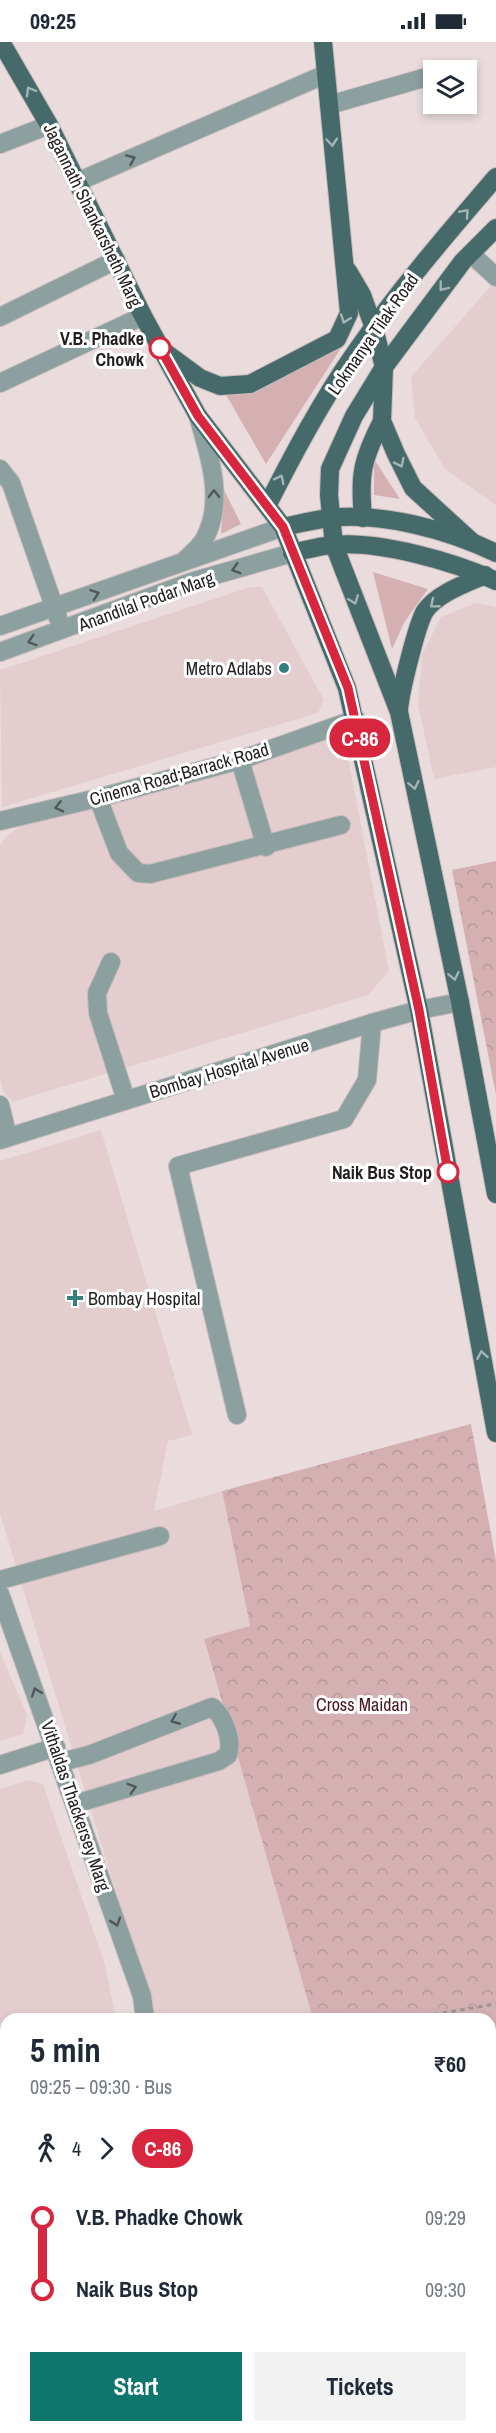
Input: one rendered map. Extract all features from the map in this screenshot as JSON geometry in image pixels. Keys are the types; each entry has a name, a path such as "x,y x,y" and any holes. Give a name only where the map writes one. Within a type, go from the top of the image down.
{"main road":[{"name":"Jagannath Shankarsheth Marg","path":"2,42 49,125 143,316 198,416 268,504 283,527 330,642 356,718 419,1010 496,1433"},
{"path":"160,348 200,378 220,387 250,384 337,339 349,313 323,42"},
{"name":"Lokmanya Tilak Road","path":"268,504 305,434 354,354 436,246 496,177"},
{"name":"Lokmanya Tilak Road","path":"399,712 334,545 330,518 330,469 354,416 384,367 471,254 496,228"},
{"path":"343,262 362,295 374,328 384,367 382,421 367,451 360,481 363,518"},
{"path":"382,421 412,488 471,541"},
{"path":"283,527 330,518 363,518 417,525 471,541 496,553"},
{"path":"292,553 334,545 377,546 490,578"},
{"path":"490,578 450,591 425,612 400,691 399,712 460,1002 495,1185"}],"street":[{"path":"77,182 326,74"},
{"path":"329,105 423,78"},
{"path":"0,144 49,125"},
{"path":"471,254 496,277"},
{"path":"0,317 116,260"},
{"path":"0,383 143,316"},
{"path":"182,564 204,539 214,507 213,472 198,416"},
{"path":"0,469 11,483 63,631"},
{"name":"Anandilal Podar Marg","path":"0,626 283,527"},
{"name":"Anandilal Podar Marg","path":"0,652 63,631 194,581 292,553"},
{"name":"Cinema Road;Barrack Road","path":"0,821 98,798 240,760 356,718"},
{"path":"240,760 266,847"},
{"path":"98,798 119,853 138,873 150,874 266,847 341,825"},
{"path":"111,962 97,993 98,1013 126,1100"},
{"name":"Bombay Hospital Avenue","path":"4,1139 372,1023 460,1002"},
{"path":"237,1415 178,1166 344,1119 367,1080 372,1023"},
{"path":"0,1105 4,1139"},
{"path":"0,1580 160,1536"},
{"name":"Vithaldas Thackersey Marg","path":"0,1594 59,1755 142,1996 144,2013"},
{"path":"0,1765 59,1755 89,1755 212,1707 221,1716 230,1749 228,1755 219,1761 75,1804"}],"path":[{"path":"443,2013 496,2004"}],"shaded area":[{"path":"496,280 496,505 445,469 415,418 411,377"},
{"path":"250,587 262,587 324,700 318,713 2,807 0,670"},
{"path":"476,603 496,607 496,767 434,779 418,704 422,655 441,617"},
{"path":"329,736 346,747 389,971 368,995 12,1102 3,1091 0,1079 0,845 6,837 32,817"},
{"path":"101,1130 192,1435 168,1441 154,1511 222,1491 250,1627 204,1640 311,2013 153,2013 0,1514 0,1161"},
{"path":"0,1652 27,1715 23,1734 0,1741"},
{"path":"27,1780 43,1784 105,1965 115,2013 0,2013 0,1789"}],"green space":[{"path":"341,348 266,464 225,393 251,390"},
{"path":"374,459 400,499 374,495"},
{"path":"224,490 241,524 221,534"},
{"path":"373,572 428,589 405,621 392,649"},
{"path":"496,861 496,1095 452,870"},
{"name":"Cross Maidan","path":"471,1424 496,1561 496,2013 311,2013 204,1639 250,1626 222,1491"}],"bus line":[{"name":"C-86","path":"160,348 198,416 268,504 283,527 348,688 419,1010 448,1172"}],"place":[{"name":"V.B. Phadke Chowk","path":"160,348"},
{"name":"Metro Adlabs","path":"284,668"},
{"name":"Naik Bus Stop","path":"448,1172"},
{"name":"Bombay Hospital","path":"75,1298"}]}
